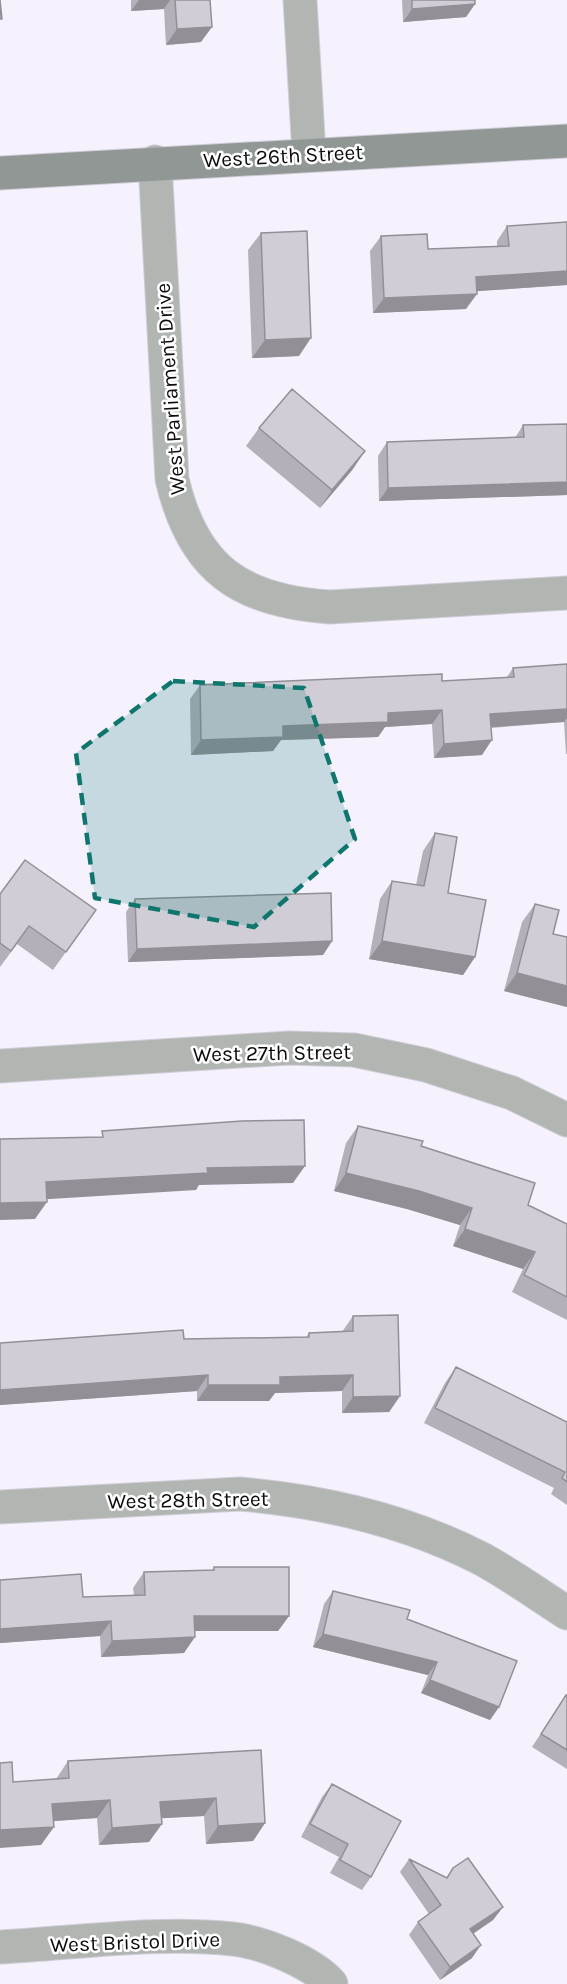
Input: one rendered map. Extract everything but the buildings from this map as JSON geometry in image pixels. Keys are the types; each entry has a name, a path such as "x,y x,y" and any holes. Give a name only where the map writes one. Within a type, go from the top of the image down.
{"main road":[{"name":"West 26th Street","path":"0,173 155,162 567,141"}],"street":[{"path":"300,0 309,154"},
{"name":"West Parliament Drive","path":"155,162 172,479 180,513 194,541 210,560 248,590 297,604 330,606 567,593"},
{"name":"West 27th Street","path":"0,1066 289,1048 354,1050 426,1065 512,1093 567,1120"},
{"name":"West 28th Street","path":"0,1507 240,1494 315,1505 405,1527 482,1559 567,1613"},
{"name":"West Bristol Drive","path":"0,1947 180,1936 235,1939 278,1951 308,1966 331,1984"}],"highlighted area":[{"path":"173,681 304,688 355,839 254,927 95,898 76,753"}]}
